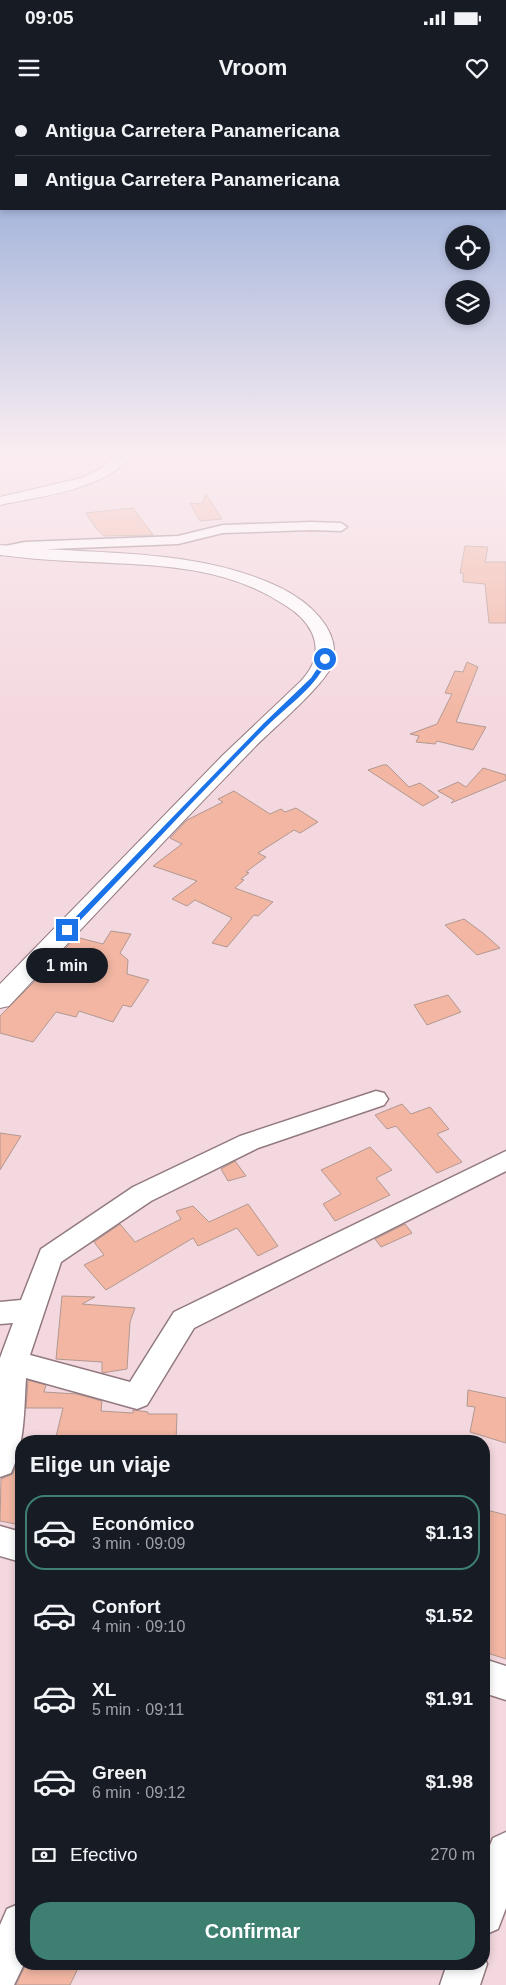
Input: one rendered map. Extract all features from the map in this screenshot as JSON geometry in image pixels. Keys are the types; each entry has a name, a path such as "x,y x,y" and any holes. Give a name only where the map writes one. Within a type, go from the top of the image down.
{"street":[{"path":"1,550 25,546 128,542"},
{"path":"0,1000 266,724 313,679 323,666 325,659 322,632 309,615 274,592 237,576 184,564 50,556 1,550"},
{"path":"0,1463 7,1437 13,1362 50,1256 142,1194 249,1142 376,1099"},
{"path":"13,1362 137,1396 184,1320 506,1160"},
{"path":"0,1313 32,1310"},
{"path":"0,1541 15,1545"},
{"path":"490,1678 506,1682"},
{"path":"490,1898 506,1851"},
{"path":"0,1971 15,1937"},
{"path":"460,1985 465,1970"}],"building":[{"path":"465,546 488,547 485,562 506,562 506,623 489,623 485,584 463,582 463,573 460,573"},
{"path":"467,662 478,667 456,722 486,727 473,750 437,741 435,744 416,742 419,736 410,734 437,724 452,694 445,693 455,671 463,672"},
{"path":"387,765 409,787 420,783 439,797 423,806 368,770"},
{"path":"483,768 506,775 506,780 451,803 454,800 438,791 458,782 466,787"},
{"path":"234,791 270,814 281,809 285,812 296,808 318,822 300,833 294,830 258,853 266,857 246,872 249,873 241,879 244,880 235,888 273,902 258,916 254,915 227,947 212,943 232,918 195,900 187,906 172,899 197,881 153,866 182,844 170,838 187,820 223,802 218,799"},
{"path":"464,919 500,948 477,955 445,925"},
{"path":"111,931 131,934 120,953 128,960 127,974 149,980 131,1007 123,1005 113,1022 79,1011 76,1017 56,1012 33,1042 0,1033 0,1016 42,974 58,977 77,953 65,949 76,937 103,944"},
{"path":"448,995 461,1012 427,1025 414,1005"},
{"path":"402,1104 411,1114 430,1107 449,1129 437,1134 462,1162 437,1173 396,1126 387,1129 375,1115"},
{"path":"0,1133 21,1136 0,1170"},
{"path":"370,1147 392,1170 376,1178 390,1195 335,1221 323,1204 341,1194 321,1170"},
{"path":"235,1161 246,1176 228,1181 221,1169"},
{"path":"248,1204 278,1246 258,1256 237,1228 198,1246 193,1238 106,1290 84,1265 104,1255 94,1242 120,1224 135,1242 181,1219 176,1211 193,1206 209,1222"},
{"path":"405,1224 412,1233 381,1247 375,1239"},
{"path":"62,1296 95,1297 82,1304 135,1308 130,1322 127,1369 102,1373 102,1362 56,1359"},
{"path":"28,1380 46,1385 44,1392 77,1394 102,1401 101,1411 133,1413 133,1410 148,1412 148,1414 177,1414 176,1435 56,1435 63,1408 26,1408"},
{"path":"468,1390 506,1398 506,1443 490,1438 490,1435 480,1435 470,1432 475,1407 467,1406"},
{"path":"15,1468 15,1524 0,1521 1,1479 13,1474"},
{"path":"490,1511 506,1515 506,1659 490,1654"},
{"path":"23,1970 77,1970 70,1985 16,1985"}],"route":[{"path":"67,930 266,724 319,673 325,659"}]}
